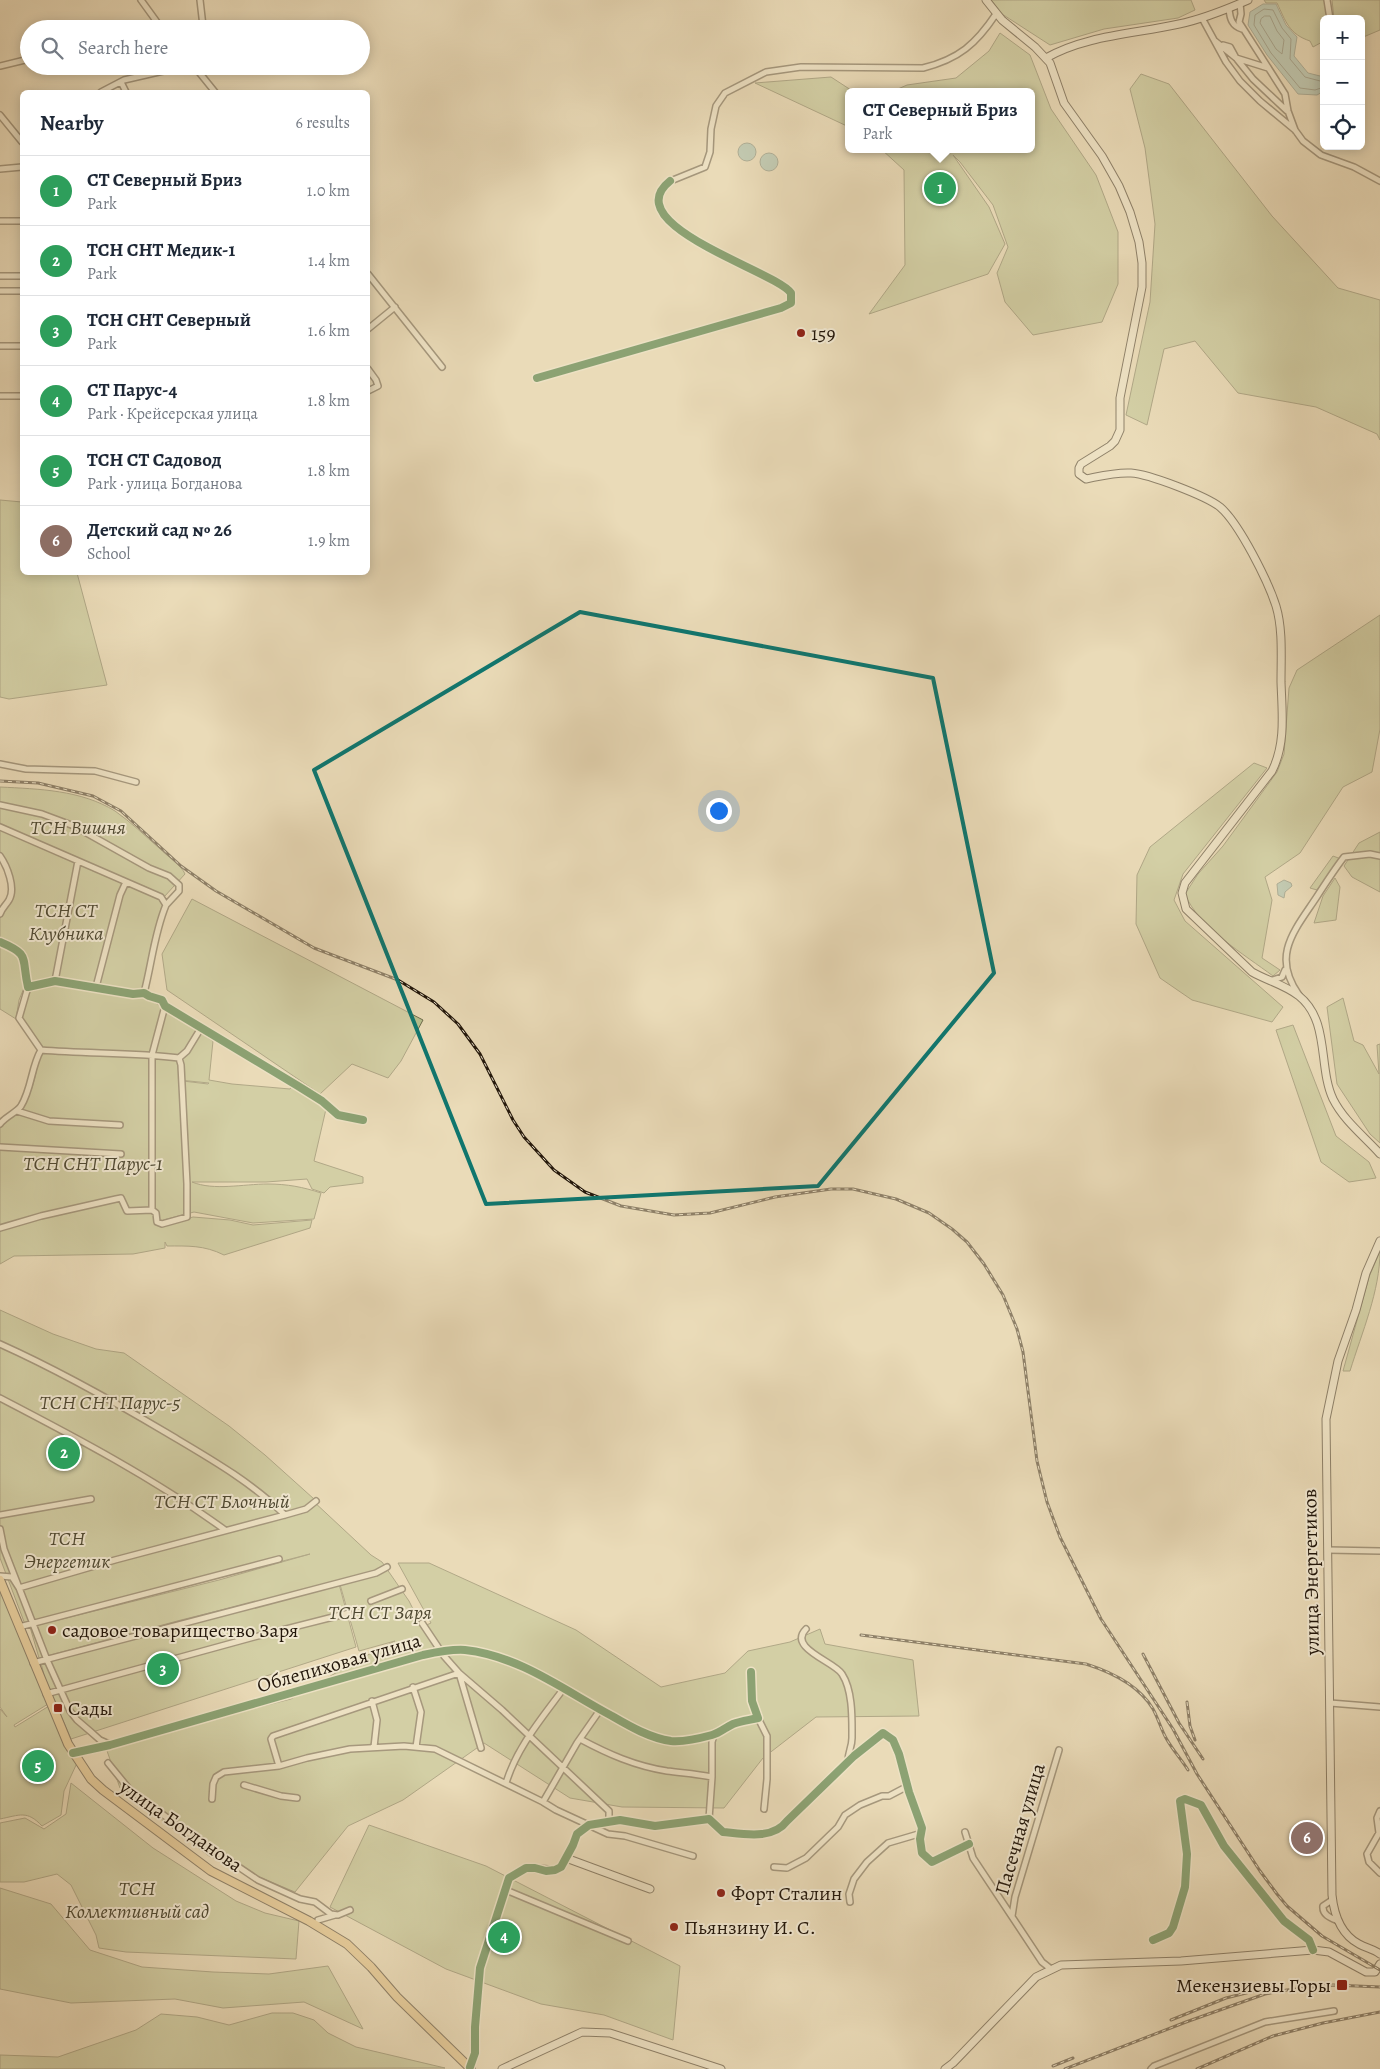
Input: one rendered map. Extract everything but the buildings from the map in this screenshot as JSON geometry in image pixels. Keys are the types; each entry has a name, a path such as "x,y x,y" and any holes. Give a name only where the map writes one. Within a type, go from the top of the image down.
{"main road":[{"path":"986,0 996,14 1046,58 1068,109 1102,156 1119,186 1136,228 1142,263 1142,287 1120,398 1120,430 1116,441 1081,464 1078,468 1078,474 1086,479 1122,473 1142,475 1198,496 1220,507 1240,532 1276,606 1280,634 1283,734 1277,761 1272,771 1185,883 1182,893 1186,909 1252,972 1291,990 1302,998 1312,1011 1320,1032 1333,1098 1350,1124 1380,1154"},
{"path":"1036,48 1048,52 1060,50 1107,37 1202,18 1244,2"},
{"path":"1046,58 1060,50"},
{"path":"1056,79 1054,58 1060,50"},
{"name":"улица Энергетиков","path":"1380,1241 1366,1273 1356,1310 1338,1361 1326,1418 1332,1900 1338,1921 1344,1931 1357,1943 1380,1954"},
{"name":"улица Богданова","path":"0,1578 46,1694 73,1753 91,1779 201,1864 223,1878 309,1921 347,1944 371,1967 397,1997 471,2068"},
{"path":"471,2068 475,2053 478,1977 509,1878 519,1870 535,1868 546,1871 555,1870 561,1867 566,1858 650,1889"},
{"path":"945,2069 1036,1977 1061,1965 1196,1960 1314,1950 1329,1952 1366,1972 1376,1970 1380,1964"},
{"path":"502,2069 582,2032 596,2031 610,2033 721,2069"}],"street":[{"path":"141,0 155,20"},
{"path":"200,0 202,20"},
{"path":"1328,0 1330,15"},
{"path":"1244,2 1238,22 1285,94 1288,111 1295,130"},
{"path":"1229,9 1230,19 1236,27 1243,29"},
{"path":"536,378 781,308 791,303 791,293 784,285 714,251 666,220 660,199 662,190 672,181 705,167 710,152 711,129 716,106 725,93 766,72 801,66 923,68 942,63 981,36 996,14"},
{"path":"1202,18 1226,62 1240,81 1295,130 1303,140 1321,155 1354,167 1380,181"},
{"path":"1215,41 1230,47 1236,58 1253,79 1288,111"},
{"path":"1236,58 1268,69"},
{"path":"0,66 20,61"},
{"path":"105,90 142,75"},
{"path":"202,75 214,90"},
{"path":"121,82 125,90"},
{"path":"0,115 20,139"},
{"path":"0,126 6,122"},
{"path":"0,169 20,167"},
{"path":"0,221 20,221"},
{"path":"0,276 20,276"},
{"path":"370,276 442,367"},
{"path":"0,291 20,291"},
{"path":"370,327 395,307"},
{"path":"0,346 20,346"},
{"path":"370,372 378,386 370,390"},
{"path":"0,396 20,396"},
{"path":"0,764 26,769 95,771 136,782"},
{"path":"0,806 42,814 74,826 150,868 169,876 179,885 179,891 166,905 154,942 151,967 144,992"},
{"path":"0,827 161,897 166,905"},
{"path":"1270,980 1282,977 1285,973 1287,949 1292,932 1344,857 1370,854 1380,856"},
{"path":"0,856 9,874 12,892 10,899 2,908 0,914"},
{"path":"55,981 78,861"},
{"path":"96,987 120,895 126,882"},
{"path":"0,942 17,949 23,956 28,987 19,1018 41,1050 32,1084 17,1111 5,1117 0,1124"},
{"path":"1286,964 1291,981 1302,998"},
{"path":"28,987 55,981 132,994 144,992 149,996 162,1000 165,1006 322,1101 338,1115 363,1120"},
{"path":"165,1006 152,1056 152,1210 156,1213 157,1222 162,1224 187,1217 181,1065 178,1058"},
{"path":"41,1050 178,1058 187,1051 201,1028"},
{"path":"17,1111 49,1121 120,1125"},
{"path":"0,1147 121,1154"},
{"path":"0,1228 41,1216 121,1198 127,1211 152,1210"},
{"path":"0,1344 54,1369 96,1392 219,1464 262,1493 285,1515"},
{"path":"0,1398 115,1460 188,1504 225,1530"},
{"path":"0,1516 90,1499"},
{"path":"19,1588 306,1509 316,1501"},
{"path":"0,1530 4,1549 59,1689 77,1720 100,1740 110,1744"},
{"path":"1328,1550 1380,1551"},
{"path":"20,1627 279,1559"},
{"path":"34,1662 376,1573 386,1567"},
{"path":"0,1578 12,1577 19,1588"},
{"path":"371,1601 402,1589"},
{"path":"46,1694 348,1613"},
{"path":"422,1623 440,1652 458,1673 563,1767 608,1812 609,1822"},
{"path":"806,1630 802,1640 807,1649 842,1673 847,1685 851,1708 852,1737 848,1751 848,1761"},
{"name":"Облепиховая улица","path":"73,1753 440,1652 464,1650 509,1661 564,1688 642,1733 672,1741 714,1734 732,1724 758,1718"},
{"path":"751,1672 752,1700 758,1718 768,1736 764,1809"},
{"path":"279,1766 271,1739 273,1736 458,1673"},
{"path":"458,1673 481,1748"},
{"path":"413,1687 421,1712 416,1747"},
{"path":"506,1783 512,1764 564,1688"},
{"path":"372,1701 377,1720 374,1747"},
{"path":"1330,1703 1380,1707"},
{"path":"543,1802 600,1710"},
{"path":"714,1734 712,1742 712,1820 723,1832 763,1835 780,1830 786,1821 848,1761 883,1733 891,1737 895,1742 922,1828 920,1839 922,1853 932,1862 969,1844"},
{"path":"580,1740 615,1758 666,1771 712,1777"},
{"path":"212,1799 213,1784 216,1777 224,1772 279,1766 350,1748 435,1748 556,1810 608,1834 640,1840 693,1856"},
{"name":"Пасечная улица","path":"1012,1916 1014,1897 1059,1750"},
{"path":"108,1763 130,1790 218,1854 258,1880 300,1899 315,1902 331,1914 338,1915"},
{"path":"244,1785 281,1796 297,1798"},
{"path":"774,1867 787,1868 806,1858 838,1827 844,1815 860,1805 882,1796 889,1796 908,1786"},
{"path":"1153,1940 1169,1933 1185,1887 1187,1854 1180,1801 1186,1799 1202,1805 1224,1846 1284,1921 1309,1940 1314,1950"},
{"path":"1380,1811 1377,1818 1379,1832 1367,1854 1369,1862 1380,1873"},
{"path":"566,1858 577,1834 589,1825 620,1820 655,1826 712,1820"},
{"path":"965,1832 973,1858 1042,1962 1051,1969"},
{"path":"850,1902 850,1886 867,1862 888,1843 922,1833"},
{"path":"506,1890 628,1941"},
{"path":"1332,1900 1323,1906 1323,1910 1338,1921"},
{"path":"318,1920 350,1910"},
{"path":"1151,2069 1154,2066 1265,2022 1334,2011"}],"highlighted area":[{"path":"580,612 933,678 994,973 818,1186 486,1204 314,770"}],"green space":[{"path":"991,0 1191,0 1195,10 1178,18 1104,29 1050,45 1002,14"},
{"path":"1264,0 1326,0 1328,15 1320,15 1320,43 1313,47 1310,41 1293,31 1277,3 1266,3"},
{"path":"1332,0 1380,0 1380,30 1365,36 1365,15 1334,15"},
{"path":"1000,33 1030,55 1051,109 1096,175 1118,232 1118,284 1102,322 1033,335 1005,302 997,273 1008,247 993,205 953,155 989,207 1005,244 988,274 869,314 905,265 904,170 885,153 1035,153 1035,88 900,88 907,85 956,78 989,51"},
{"path":"1141,74 1169,84 1272,216 1338,288 1380,300 1380,440 1377,434 1316,407 1238,393 1195,341 1164,349 1147,425 1126,415 1150,302 1155,224 1145,148 1130,89"},
{"path":"831,77 848,88 845,88 845,125 755,83"},
{"path":"0,500 20,502 20,575 78,575 107,685 9,699 0,697"},
{"path":"1380,615 1380,729 1372,772 1343,787 1300,853 1265,877 1272,900 1262,958 1280,970 1273,976 1236,950 1211,929 1191,906 1185,894 1198,874 1223,846 1277,772 1284,754 1289,688 1297,670"},
{"path":"1254,763 1267,768 1183,874 1174,900 1185,921 1283,1007 1272,1022 1192,1000 1160,978 1136,924 1137,875 1150,847"},
{"name":"ТСН Вишня","path":"0,787 59,792 102,804 132,824 178,864 185,874 164,897 146,887 14,832 0,825"},
{"name":"ТСН СТ Клубника","path":"0,828 160,898 164,905 151,945 149,966 143,991 127,992 66,980 50,979 24,988 19,1000 16,1019 0,1009 0,918 13,893 0,855"},
{"path":"1380,832 1380,892 1352,877 1344,866 1359,843"},
{"path":"1333,856 1341,859 1317,890 1310,888"},
{"path":"1335,878 1340,887 1336,920 1314,923 1323,896"},
{"path":"192,899 423,1020 401,1061 388,1078 352,1064 320,1094 167,990 162,954"},
{"name":"ТСН СНТ Парус-1","path":"57,982 95,990 145,996 213,1041 209,1080 290,1089 292,1086 326,1109 314,1161 363,1177 363,1183 330,1187 324,1193 312,1189 307,1179 266,1182 192,1182 219,1187 258,1184 282,1185 321,1193 314,1219 253,1223 194,1212 163,1220 163,1225 193,1217 230,1220 253,1225 312,1220 310,1228 224,1255 203,1248 167,1246 165,1242 165,1248 133,1254 14,1256 0,1264 0,1126 5,1120 20,1111 26,1102 34,1079 41,1047 21,1017 30,988","holes":["179,1080 209,1083 183,1081 187,1182 184,1181"]},
{"path":"1343,998 1354,1041 1363,1045 1379,1074 1377,1045 1380,1044 1380,1143 1370,1134 1337,1084 1327,1007"},
{"path":"1293,1025 1336,1136 1369,1162 1376,1178 1349,1182 1321,1162 1276,1030"},
{"path":"1380,1251 1377,1281 1370,1311 1350,1371 1343,1371 1369,1277"},
{"path":"0,1310 53,1334 96,1349 124,1353 229,1426 265,1455 314,1499 312,1500 371,1555 382,1562 409,1601 422,1627 431,1623 398,1563 429,1563 576,1630 661,1687 725,1673 748,1651 790,1642 820,1629 825,1644 913,1660 919,1716 816,1717 763,1758 724,1808 622,1807 570,1798 484,1743 403,1800 348,1826 295,1892 209,1856 120,1788 106,1748 291,1699 395,1641 359,1651 339,1581 181,1620 39,1658 30,1627 219,1580 310,1554 26,1627 0,1558"},
{"path":"339,1584 356,1647 71,1739 45,1679 40,1659"},
{"path":"0,1585 48,1704 14,1725 15,1727 49,1706 77,1763 64,1791 61,1815 42,1826 32,1818 23,1815 0,1819 0,1709 7,1717 0,1707"},
{"name":"ТСН Коллективный сад","path":"71,1783 153,1848 236,1901 265,1913 299,1921 296,1959 126,1952 99,1948 96,1935 71,1885 57,1874 24,1882 0,1882 0,1823 25,1818 44,1829 66,1814"},
{"path":"369,1825 486,1866 680,1966 673,2040 604,2015 541,2004 446,1969 330,1907"},
{"path":"0,1888 51,1904 90,1950 142,1967 269,1974 328,1966 363,2029 304,2002 223,2008 175,1999 71,2003 0,1989"},
{"path":"272,2013 293,2013 314,2020 328,2033 356,2047 445,2068 0,2069 0,2055 58,2057 136,2030 161,2014 197,2017 229,2025"}],"water":[{"path":"1263,4 1276,4 1286,25 1297,37 1294,56 1308,73 1320,76 1320,93 1317,95 1298,94 1267,55 1248,25 1250,12"},
{"path":"747,143 753,146 756,152 753,158 747,161 741,158 738,152 741,146"},
{"path":"769,153 775,156 778,162 775,168 769,171 763,168 760,162 763,156"},
{"path":"1284,880 1291,883 1292,886 1285,892 1284,898 1278,895 1277,884"}],"railway":[{"path":"0,781 38,783 93,796 121,811 181,866 216,891 314,948 398,980 434,1002 458,1024 480,1054 513,1120 524,1137 554,1170 585,1192 621,1206 674,1215 710,1213 775,1197 831,1189 853,1189 896,1199 929,1213 952,1229 967,1242 984,1264 1003,1295 1017,1329 1023,1352 1037,1461 1047,1502 1060,1537 1101,1619 1173,1729 1197,1774 1277,1894 1287,1906 1322,1936 1380,1970"},
{"path":"861,1635 1086,1664 1105,1671 1124,1680 1147,1701 1155,1712 1168,1742 1188,1770"},
{"path":"1143,1654 1179,1723 1203,1759"},
{"path":"1187,1702 1190,1726 1195,1740"},
{"path":"1065,2069 1186,2022 1265,1994 1333,1985 1380,1987"},
{"path":"1171,2020 1226,1998 1270,1987"},
{"path":"1197,2069 1273,2036 1323,2023 1380,2012"},
{"path":"1053,2066 1073,2058"}],"cycle path":[{"path":"537,378 781,308 791,303 791,293 779,284 704,245 680,230 664,214 659,198 670,181"},
{"path":"0,942 21,954 28,987 55,981 133,994 144,993 162,1000 165,1006 322,1101 338,1115 363,1120"},
{"path":"73,1753 110,1745 423,1655 460,1650 505,1659 523,1667 648,1735 663,1740 686,1740 712,1735 733,1724 758,1718 752,1701 751,1672"},
{"path":"470,2067 475,2053 475,2027 480,1968 509,1878 526,1868 546,1871 561,1867 577,1834 589,1825 620,1820 655,1826 709,1819 723,1832 758,1834 774,1831 781,1827 854,1756 883,1733 893,1740 899,1754 909,1792 922,1828 920,1839 922,1853 932,1862 969,1844"},
{"path":"1153,1940 1169,1933 1173,1927 1185,1887 1187,1854 1180,1801 1185,1799 1201,1805 1224,1846 1284,1921 1309,1940 1313,1950"}],"place":[{"name":"СТ Северный Бриз","path":"940,188"},
{"name":"159","path":"801,333"},
{"name":"ТСН СНТ Медик-1","path":"64,1453"},
{"name":"садовое товарищество Заря","path":"52,1630"},
{"name":"ТСН СНТ Северный","path":"163,1669"},
{"name":"Сады","path":"58,1708"},
{"name":"ТСН СТ Садовод","path":"38,1766"},
{"name":"Детский сад № 26","path":"1307,1838"},
{"name":"Форт Сталин","path":"721,1893"},
{"name":"Пьянзину И. С.","path":"674,1927"},
{"name":"СТ Парус-4","path":"504,1937"},
{"name":"Мекензиевы Горы","path":"1342,1985"}],"park label":[{"name":"ТСН СНТ Парус-5","path":"110,1402"},
{"name":"ТСН СТ Блочный","path":"222,1501"},
{"name":"ТСН Энергетик","path":"67,1550"},
{"name":"ТСН СТ Заря","path":"380,1612"}]}
